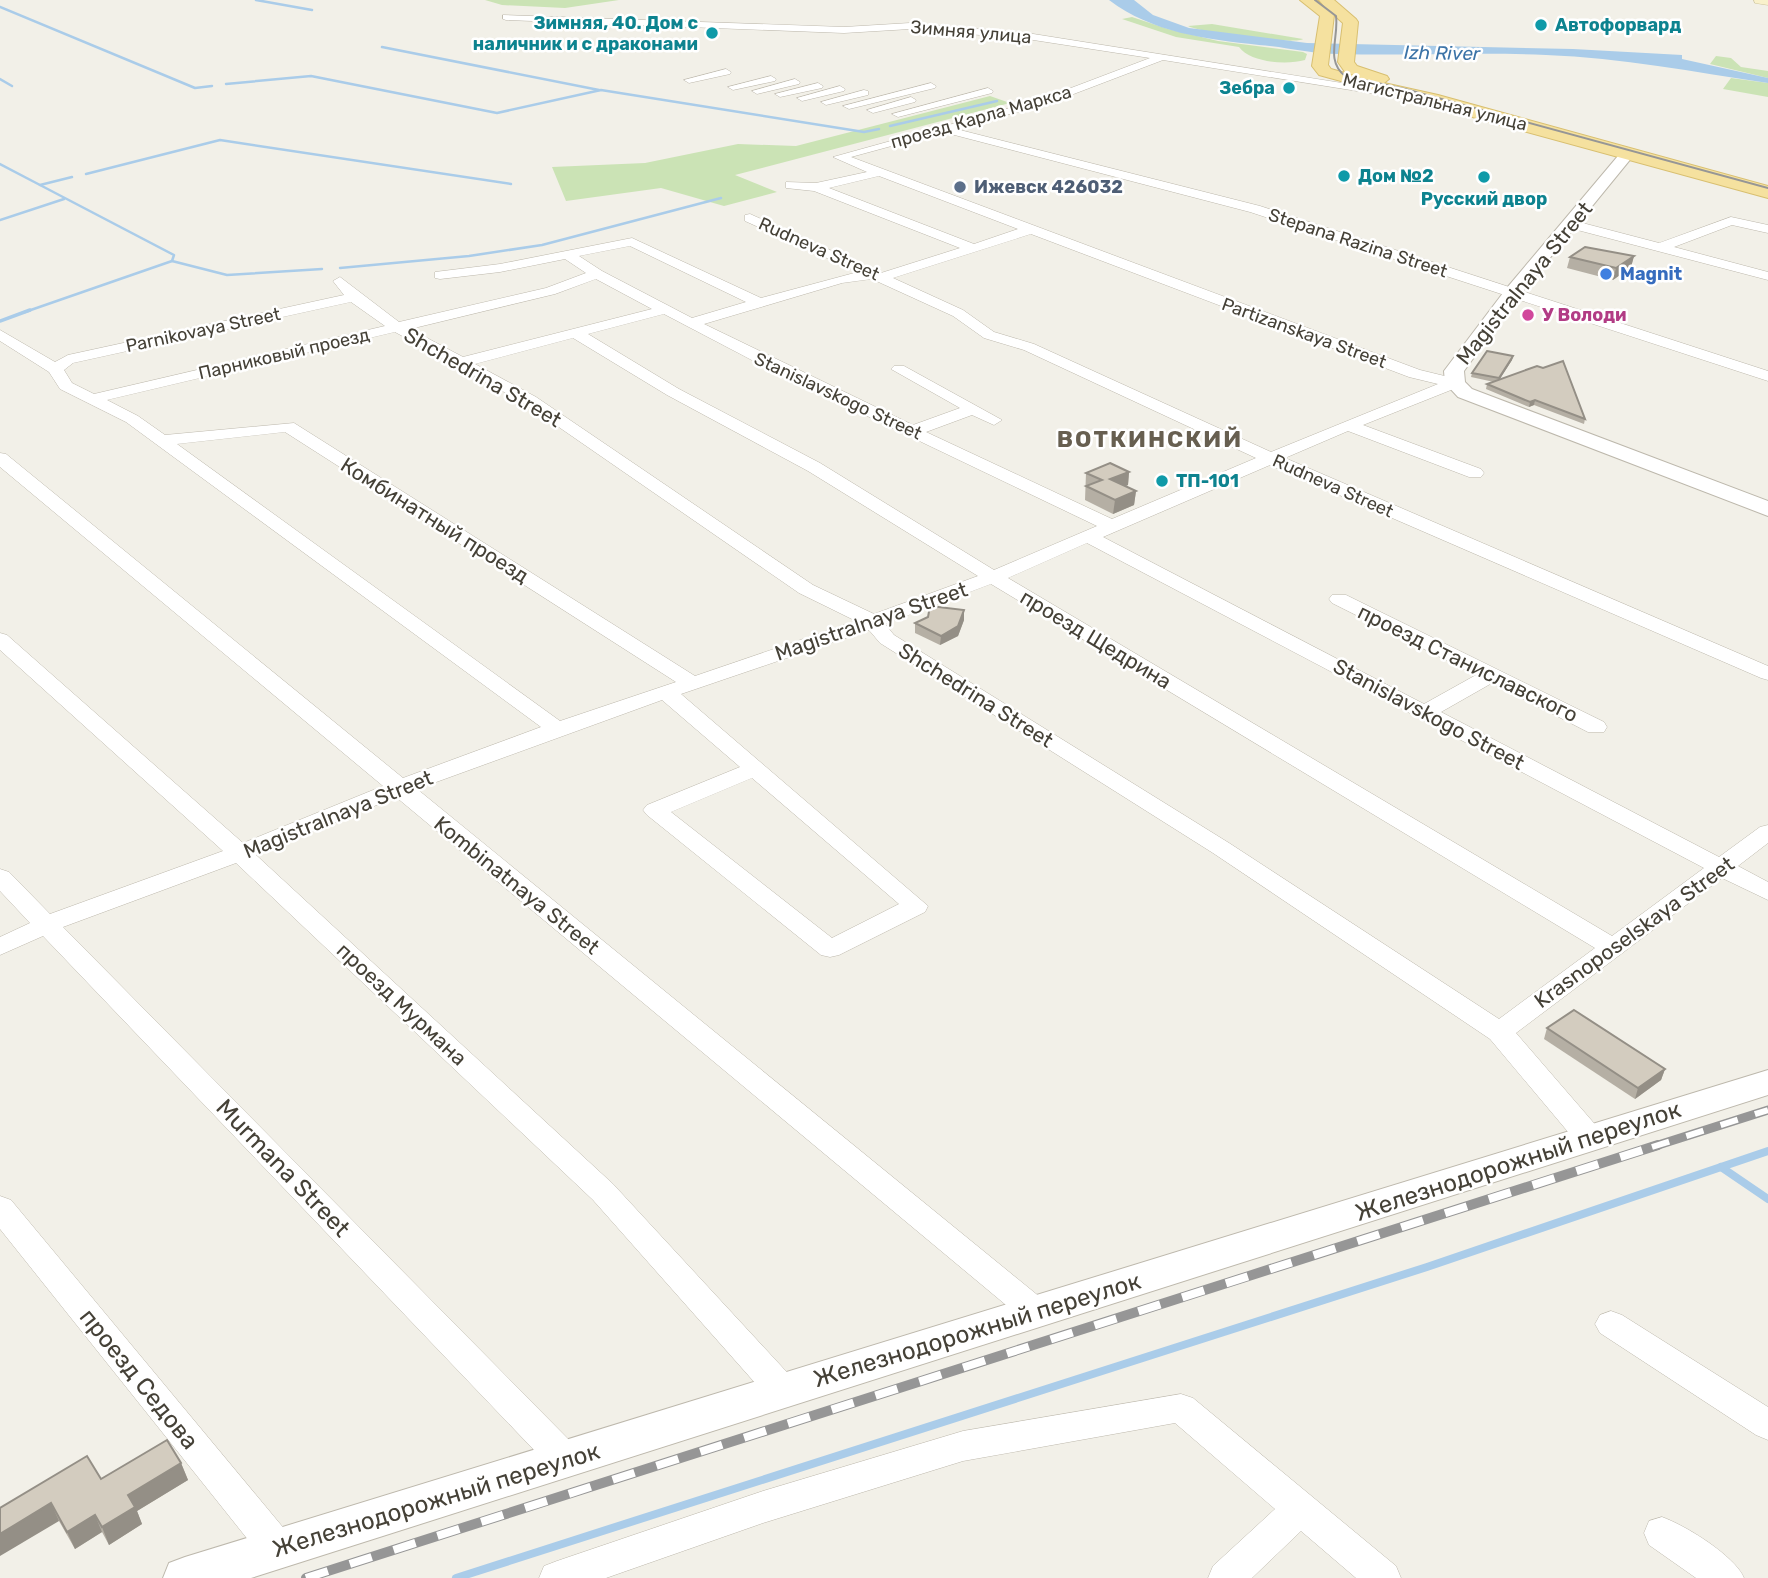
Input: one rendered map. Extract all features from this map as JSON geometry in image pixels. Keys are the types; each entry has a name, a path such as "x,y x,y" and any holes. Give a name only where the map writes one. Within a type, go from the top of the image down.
{"main road":[{"name":"Магистральная улица","path":"1307,0 1327,15 1320,64 1325,72 1347,80 1630,150"},
{"name":"Магистральная улица","path":"1326,0 1352,22 1346,62 1351,69 1374,78 1630,150"},
{"path":"1760,0 1768,1"},
{"path":"1630,150 1768,182"},
{"path":"1630,150 1768,192"}],"street":[{"name":"Зимняя улица","path":"506,17 844,30 910,26 1027,36 1432,99"},
{"name":"проезд Карла Маркса","path":"839,156 1046,101 1160,58"},
{"path":"1284,77 1307,73 1320,64"},
{"path":"699,69 684,77 726,72"},
{"path":"711,83 752,74"},
{"path":"733,87 780,76"},
{"path":"757,91 810,78"},
{"path":"780,94 841,80"},
{"path":"802,98 871,82"},
{"path":"826,102 901,84"},
{"path":"849,106 930,86"},
{"path":"873,110 959,89"},
{"path":"898,114 988,91"},
{"name":"Stepana Razina Street","path":"943,129 1231,203 1768,376"},
{"name":"Magistralnaya Street","path":"0,947 48,924 240,853 398,788 664,691 833,636 993,577 1348,425 1455,383 1454,371 1512,293 1630,150"},
{"name":"Partizanskaya Street","path":"839,156 1415,374 1455,383 1465,393 1768,509"},
{"path":"816,187 881,172"},
{"path":"790,185 816,187 973,248"},
{"name":"Rudneva Street","path":"750,218 958,313 989,335 1029,347 1272,459 1768,674"},
{"path":"1664,246 1731,221 1768,229"},
{"path":"1572,223 1768,276"},
{"path":"690,323 841,279 876,276 1033,229"},
{"path":"440,275 500,268 632,242 760,303"},
{"name":"Stanislavskogo Street","path":"568,255 597,274 774,366 1114,527"},
{"name":"Парниковый проезд","path":"93,399 550,291 597,274"},
{"name":"Shchedrina Street","path":"340,281 354,297 398,328 530,400 806,589 872,621 887,639 1221,848 1500,1032 1589,1138"},
{"name":"Parnikovaya Street","path":"55,369 68,360 354,297"},
{"path":"459,363 664,310"},
{"path":"0,334 55,369 66,386 132,419 557,729"},
{"name":"проезд Щедрина","path":"577,334 673,392 814,467 1612,948"},
{"path":"899,369 993,420"},
{"path":"913,431 973,409"},
{"path":"1348,425 1475,473"},
{"name":"Комбинатный проезд","path":"162,441 288,427 690,682"},
{"name":"Kombinatnaya Street","path":"0,458 1035,1311"},
{"name":"Stanislavskogo Street","path":"1089,537 1768,892"},
{"name":"проезд Станиславского","path":"1339,599 1596,727"},
{"name":"проезд Мурмана","path":"0,639 240,853 603,1192 783,1391"},
{"path":"1425,712 1492,675"},
{"path":"664,691 916,906 830,949 655,810 755,769"},
{"name":"Krasnoposelskaya Street","path":"1500,1032 1768,832"},
{"name":"Murmana Street","path":"0,877 566,1460"},
{"name":"Железнодорожный переулок","path":"185,1578 1768,1082"},
{"name":"проезд Седова","path":"0,1208 278,1549"},
{"path":"1611,1324 1768,1425"},
{"path":"557,1578 764,1507 963,1446 1181,1408 1383,1578"},
{"path":"1226,1578 1299,1510"},
{"path":"1662,1533 1726,1578"}],"green space":[{"path":"485,0 619,0 565,8 502,5"},
{"path":"1132,17 1218,41 1307,54 1305,60 1297,62 1260,59 1239,47 1176,37 1122,19"},
{"path":"1212,24 1303,39 1247,37 1188,26"},
{"path":"1716,56 1731,58 1741,67 1768,71 1768,78 1710,64"},
{"path":"1731,78 1768,83 1768,97 1723,89"},
{"path":"990,96 1010,103 735,175 777,192 724,206 661,188 566,201 552,167 645,163 738,144 796,146"}],"water":[{"name":"Izh River","path":"1109,0 1134,0 1153,15 1189,28 1307,43 1573,49 1682,55 1682,59 1768,78 1768,83 1658,66 1546,55 1309,52 1180,33 1143,20"}],"building":[{"path":"1585,247 1634,256 1616,268 1570,257"},
{"path":"1487,351 1513,356 1499,378 1472,373"},
{"path":"1563,361 1585,419 1535,400 1530,402 1487,384 1537,366 1543,368"},
{"path":"1110,463 1129,472 1110,479 1136,491 1115,500 1086,486 1102,480 1086,473"},
{"path":"930,606 964,610 958,626 941,636 915,623 928,617"},
{"path":"1574,1010 1665,1069 1638,1088 1547,1028"},
{"path":"167,1440 181,1463 128,1495 135,1507 102,1527 95,1515 67,1532 51,1503 0,1534 0,1508 87,1456 101,1479"}],"waterway":[{"path":"256,0 312,10"},
{"path":"0,7 195,88 212,86"},
{"path":"382,47 599,90"},
{"path":"226,84 311,76 497,113 601,90 864,132 879,129"},
{"path":"0,79 12,86"},
{"path":"890,126 997,101"},
{"path":"86,174 220,140 511,184"},
{"path":"0,164 40,185"},
{"path":"40,185 72,177"},
{"path":"40,185 174,255 172,261"},
{"path":"340,268 469,256 542,245 721,198"},
{"path":"0,220 64,199"},
{"path":"25,312 172,261"},
{"path":"172,261 227,275 322,269"},
{"path":"0,321 30,310"},
{"path":"456,1578 1427,1267 1768,1151"},
{"path":"1721,1167 1768,1199"}],"tram line":[{"path":"1315,0 1336,16 1334,56 1339,70 1345,76 1405,89 1768,188"}],"railway":[{"path":"1652,1147 1768,1110"},
{"path":"306,1578 1658,1145"}],"place":[{"name":"Автофорвард","path":"1541,25"},
{"name":"Зимняя, 40. Дом с наличник и с драконами","path":"712,33"},
{"name":"Зебра","path":"1289,88"},
{"name":"Дом №2","path":"1344,176"},
{"name":"Русский двор","path":"1484,177"},
{"name":"Ижевск 426032","path":"960,187"},
{"name":"Magnit","path":"1606,274"},
{"name":"У Володи","path":"1528,315"},
{"name":"ТП-101","path":"1162,481"}],"district":[{"name":"ВОТКИНСКИЙ","path":"1150,439"}]}
